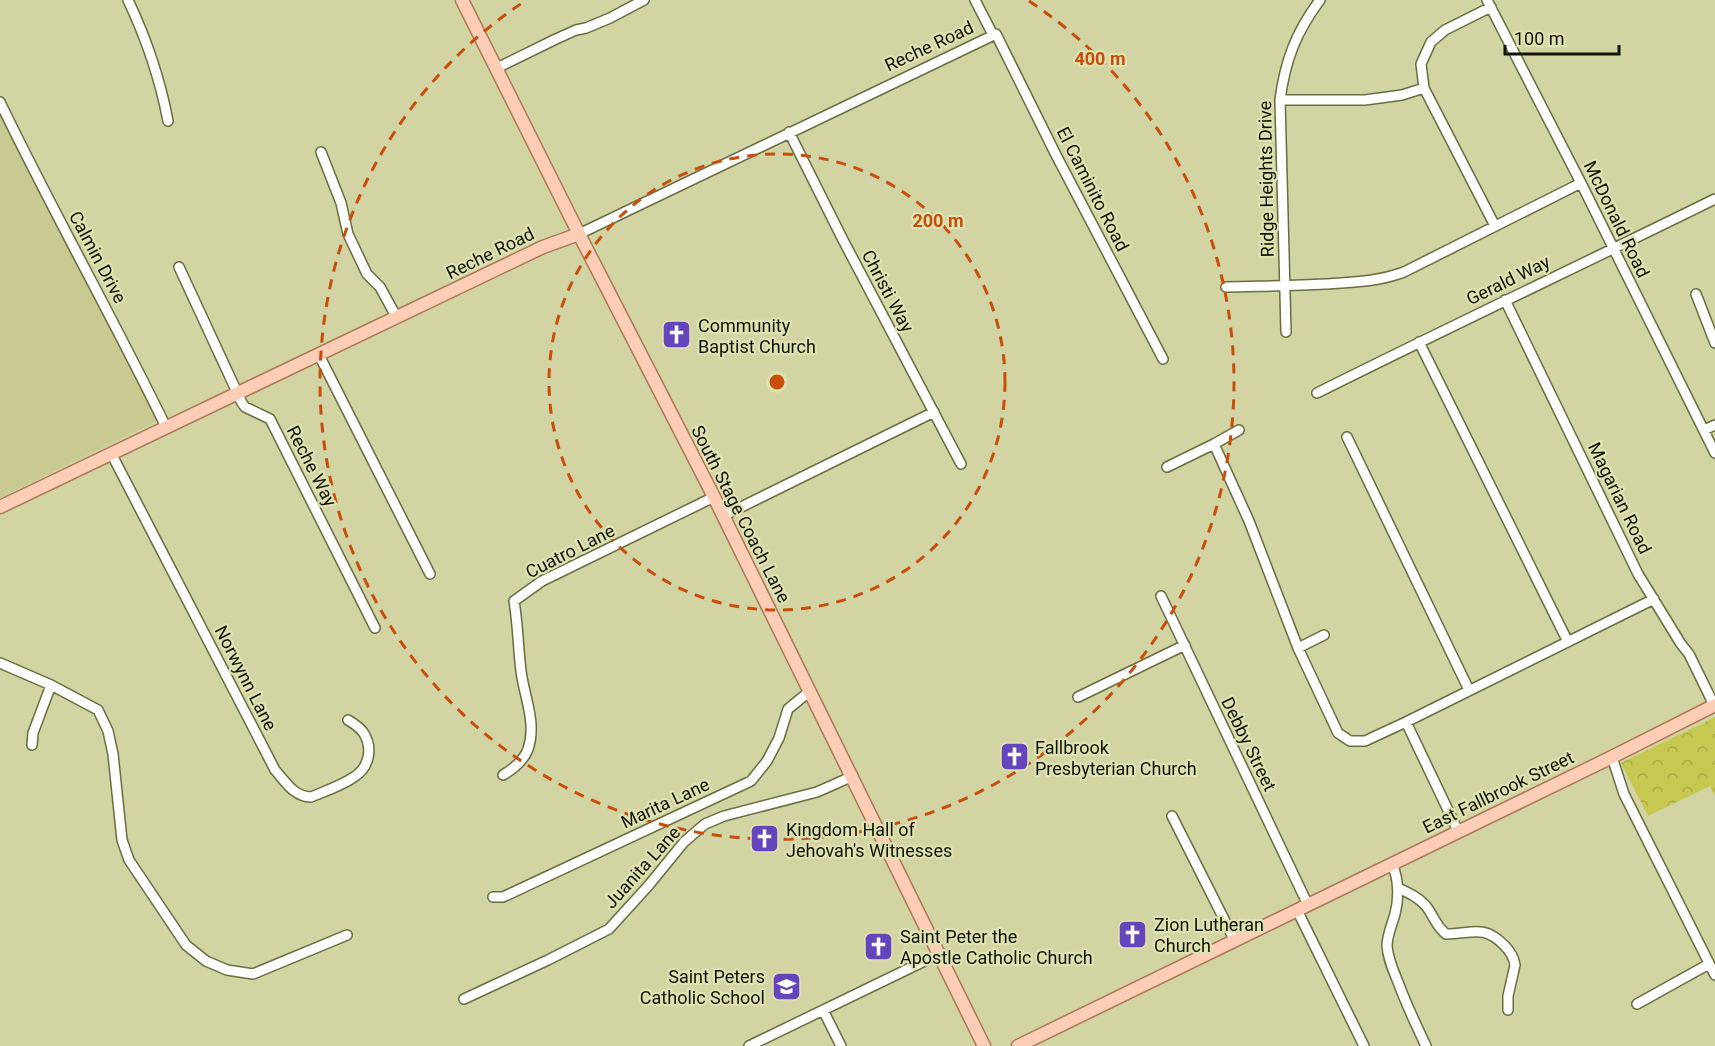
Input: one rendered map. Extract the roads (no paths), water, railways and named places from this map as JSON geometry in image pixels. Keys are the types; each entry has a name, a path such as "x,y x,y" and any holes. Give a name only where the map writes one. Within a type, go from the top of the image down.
{"main road":[{"name":"South Stage Coach Lane","path":"462,0 714,497 984,1046"},
{"name":"Reche Road","path":"0,507 543,246 579,234"},
{"name":"East Fallbrook Street","path":"1018,1046 1612,757 1714,705"}],"street":[{"path":"128,0 162,91 168,121"},
{"path":"497,68 556,39 610,18 644,0"},
{"name":"El Caminito Road","path":"975,0 1162,359"},
{"name":"Ridge Heights Drive","path":"1286,332 1280,100 1282,79 1294,41 1305,20 1320,0"},
{"path":"1489,3 1445,30 1431,42 1421,64 1424,88 1495,226"},
{"name":"McDonald Road","path":"1489,3 1715,453"},
{"name":"Reche Road","path":"579,234 994,34"},
{"path":"1280,100 1365,100 1402,95 1424,88"},
{"name":"Calmin Drive","path":"0,102 166,427"},
{"name":"Christi Way","path":"789,132 842,238 962,464"},
{"path":"321,152 341,203 348,234 367,274 380,286 397,318"},
{"path":"1226,287 1284,286 1388,278 1581,183"},
{"name":"Gerald Way","path":"1317,393 1715,199"},
{"name":"Reche Way","path":"179,267 245,407 270,419 375,628"},
{"path":"1696,294 1715,343"},
{"name":"Magarian Road","path":"1505,300 1633,563 1689,654 1714,705"},
{"path":"1419,342 1568,642"},
{"path":"320,355 430,574"},
{"path":"723,516 934,412"},
{"path":"1704,430 1715,425"},
{"path":"1167,467 1239,430"},
{"path":"1347,436 1469,690"},
{"path":"1214,444 1250,521 1298,648 1338,733 1350,741 1365,741 1406,722 1654,599"},
{"name":"Norwynn Lane","path":"111,453 275,770 296,793 303,797 311,797 361,772 368,761 370,747 362,730 348,720"},
{"name":"Cuatro Lane","path":"503,775 515,768 528,751 532,732 521,669 514,601 542,581 714,497"},
{"name":"Debby Street","path":"1161,596 1303,908"},
{"path":"1298,648 1324,636"},
{"path":"1078,697 1185,645"},
{"path":"0,663 51,685 98,710 108,731 113,754 122,840 129,860 186,945 206,961 228,970 253,974 347,935"},
{"path":"32,745 33,733 51,685"},
{"name":"Marita Lane","path":"493,897 503,897 751,781 767,761 779,738 788,709 810,691"},
{"path":"1406,722 1458,831"},
{"path":"1612,757 1624,794 1715,975"},
{"name":"Juanita Lane","path":"464,999 609,929 684,842 705,824 724,816 817,792 852,776"},
{"path":"1172,816 1235,941"},
{"path":"1392,864 1398,888 1395,914 1390,925 1387,944 1388,958 1408,1010 1426,1046"},
{"path":"1398,888 1413,894 1446,934 1485,932 1494,935 1507,948 1515,965 1508,996 1508,1010"},
{"path":"1303,908 1364,1046"},
{"path":"749,1046 769,1042 823,1010 939,954"},
{"path":"1637,1004 1710,964"},
{"path":"823,1010 841,1046"}],"place":[{"name":"Community Baptist Church","path":"677,335"},
{"name":"Fallbrook Presbyterian Church","path":"1014,757"},
{"name":"Kingdom Hall of Jehovah's Witnesses","path":"765,839"},
{"name":"Zion Lutheran Church","path":"1133,934"},
{"name":"Saint Peter the Apostle Catholic Church","path":"879,946"},
{"name":"Saint Peters Catholic School","path":"786,986"}]}
